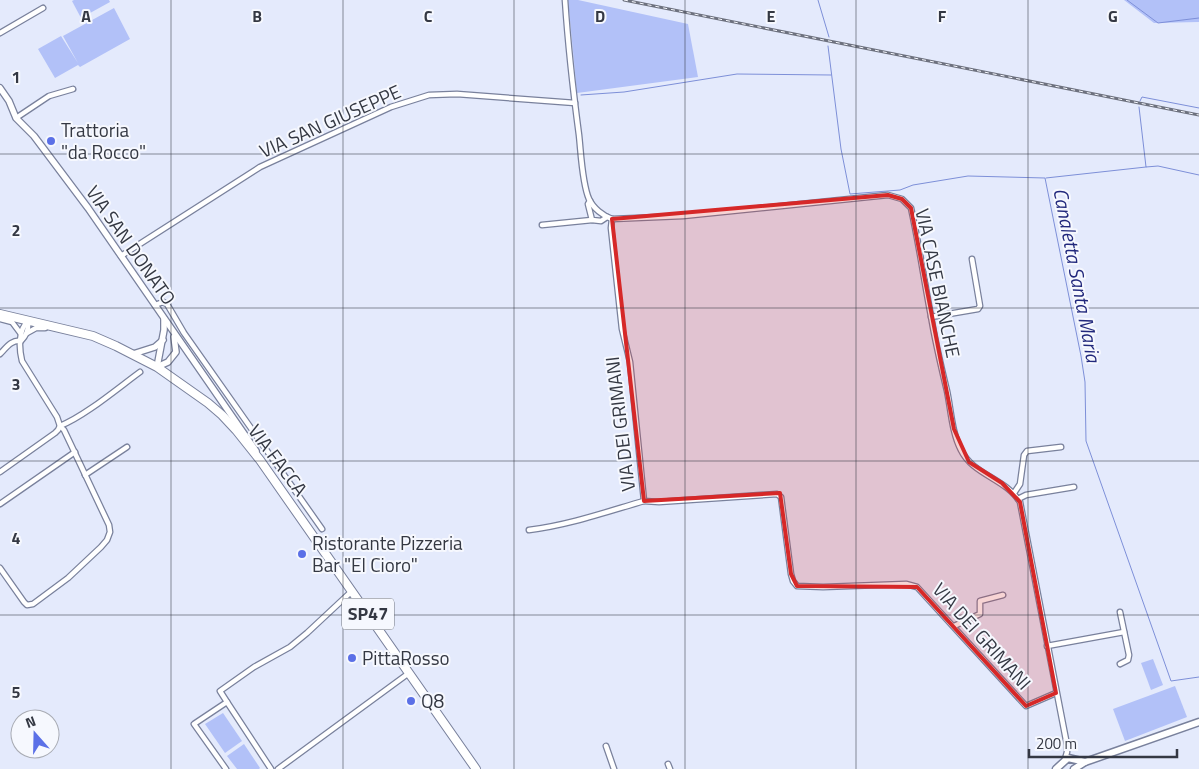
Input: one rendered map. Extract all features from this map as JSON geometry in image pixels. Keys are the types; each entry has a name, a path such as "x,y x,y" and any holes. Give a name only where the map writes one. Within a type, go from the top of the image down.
{"main road":[{"name":"SP47","path":"0,314 93,336 157,367"},
{"name":"VIA FACCA","path":"157,367 222,415 260,460 476,769"},
{"path":"1073,760 1075,768 1085,762 1199,722"},
{"path":"1056,769 1064,764 1068,758 1085,762"}],"street":[{"path":"565,0 582,164 592,220"},
{"path":"0,33 43,8"},
{"name":"VIA SAN DONATO","path":"0,88 9,101 16,118 52,158 254,448 260,460"},
{"path":"16,118 49,96 73,89"},
{"name":"VIA SAN GIUSEPPE","path":"121,256 260,167 391,106 429,95 457,94 575,103"},
{"name":"VIA CASE BIANCHE","path":"542,225 609,218 683,216 888,195 902,199 911,208 954,429 961,450 969,462 984,473 1002,482 1014,492 1018,499 1026,528 1067,752 1064,764"},
{"path":"590,201 609,218"},
{"name":"VIA DEI GRIMANI","path":"609,218 622,329 630,362 644,501 659,502 776,494 781,497 791,574 797,586 906,584 917,587 1026,706 1056,693"},
{"path":"931,317 978,309 980,306 972,259"},
{"path":"155,305 163,302 167,304 184,333 322,529"},
{"path":"0,318 12,322 21,334"},
{"name":"VIA SAN DONATO","path":"157,367 164,319"},
{"path":"27,333 28,321"},
{"path":"0,568 24,602 33,604 68,578 101,547 107,540 110,532 109,525 64,430 22,361 20,351 21,334 23,326 28,321"},
{"path":"21,341 27,333 36,328 80,334"},
{"name":"VIA SAN DONATO","path":"157,367 168,362 176,352 173,332"},
{"path":"133,354 155,347 162,340"},
{"path":"0,354 14,341 21,341"},
{"path":"0,472 55,433 60,426 96,404 140,372"},
{"path":"85,474 127,447"},
{"path":"1014,492 1020,484 1024,455 1027,451 1061,447"},
{"path":"0,504 74,452"},
{"path":"1018,499 1026,495 1074,487"},
{"path":"529,530 548,528 590,518 644,501"},
{"path":"272,769 220,691 254,667 290,647 308,633 352,591"},
{"path":"954,626 980,614 980,601 1003,595"},
{"path":"1120,612 1129,655 1128,660 1120,664"},
{"path":"1047,646 1124,632"},
{"path":"278,769 409,673"},
{"path":"226,769 194,724 227,702"},
{"path":"606,746 614,769"},
{"path":"1067,752 1073,760"}],"highlighted area":[{"path":"888,195 902,199 911,208 954,429 969,462 1002,483 1020,502 1056,693 1026,706 917,587 797,586 791,574 780,493 644,501 612,219"}],"shaded area":[{"path":"109,0 110,2 81,18 72,1"},
{"path":"568,0 578,0 688,24 698,77 577,93"},
{"path":"1124,0 1199,0 1199,22 1154,23"},
{"path":"114,8 130,39 80,67 78,65 55,78 38,49 61,36 78,63 63,36"},
{"path":"1153,659 1163,685 1151,690 1141,663"},
{"path":"1175,686 1187,717 1125,741 1113,709"},
{"path":"223,713 242,741 225,753 205,724"},
{"path":"244,744 259,769 237,769 227,756"}],"waterway":[{"name":"Canaletta Santa Maria","path":"818,0 829,37"},
{"path":"1127,0 1158,23 1199,18"},
{"name":"Canaletta Santa Maria","path":"828,46 841,149 850,194 900,190 913,185 968,176 1045,178 1081,356 1085,382 1086,441 1171,681 1199,677"},
{"path":"581,95 624,92 737,74 831,75"},
{"path":"1140,101 1142,97 1199,108"},
{"path":"1139,107 1146,167 1158,166 1199,175"},
{"path":"1046,178 1146,167"}],"railway":[{"path":"624,0 1199,115"}],"place":[{"name":"Trattoria \"da Rocco\"","path":"51,141"},
{"name":"Ristorante Pizzeria Bar \"El Cioro\"","path":"302,554"},
{"name":"PittaRosso","path":"352,658"},
{"name":"Q8","path":"411,701"}]}
